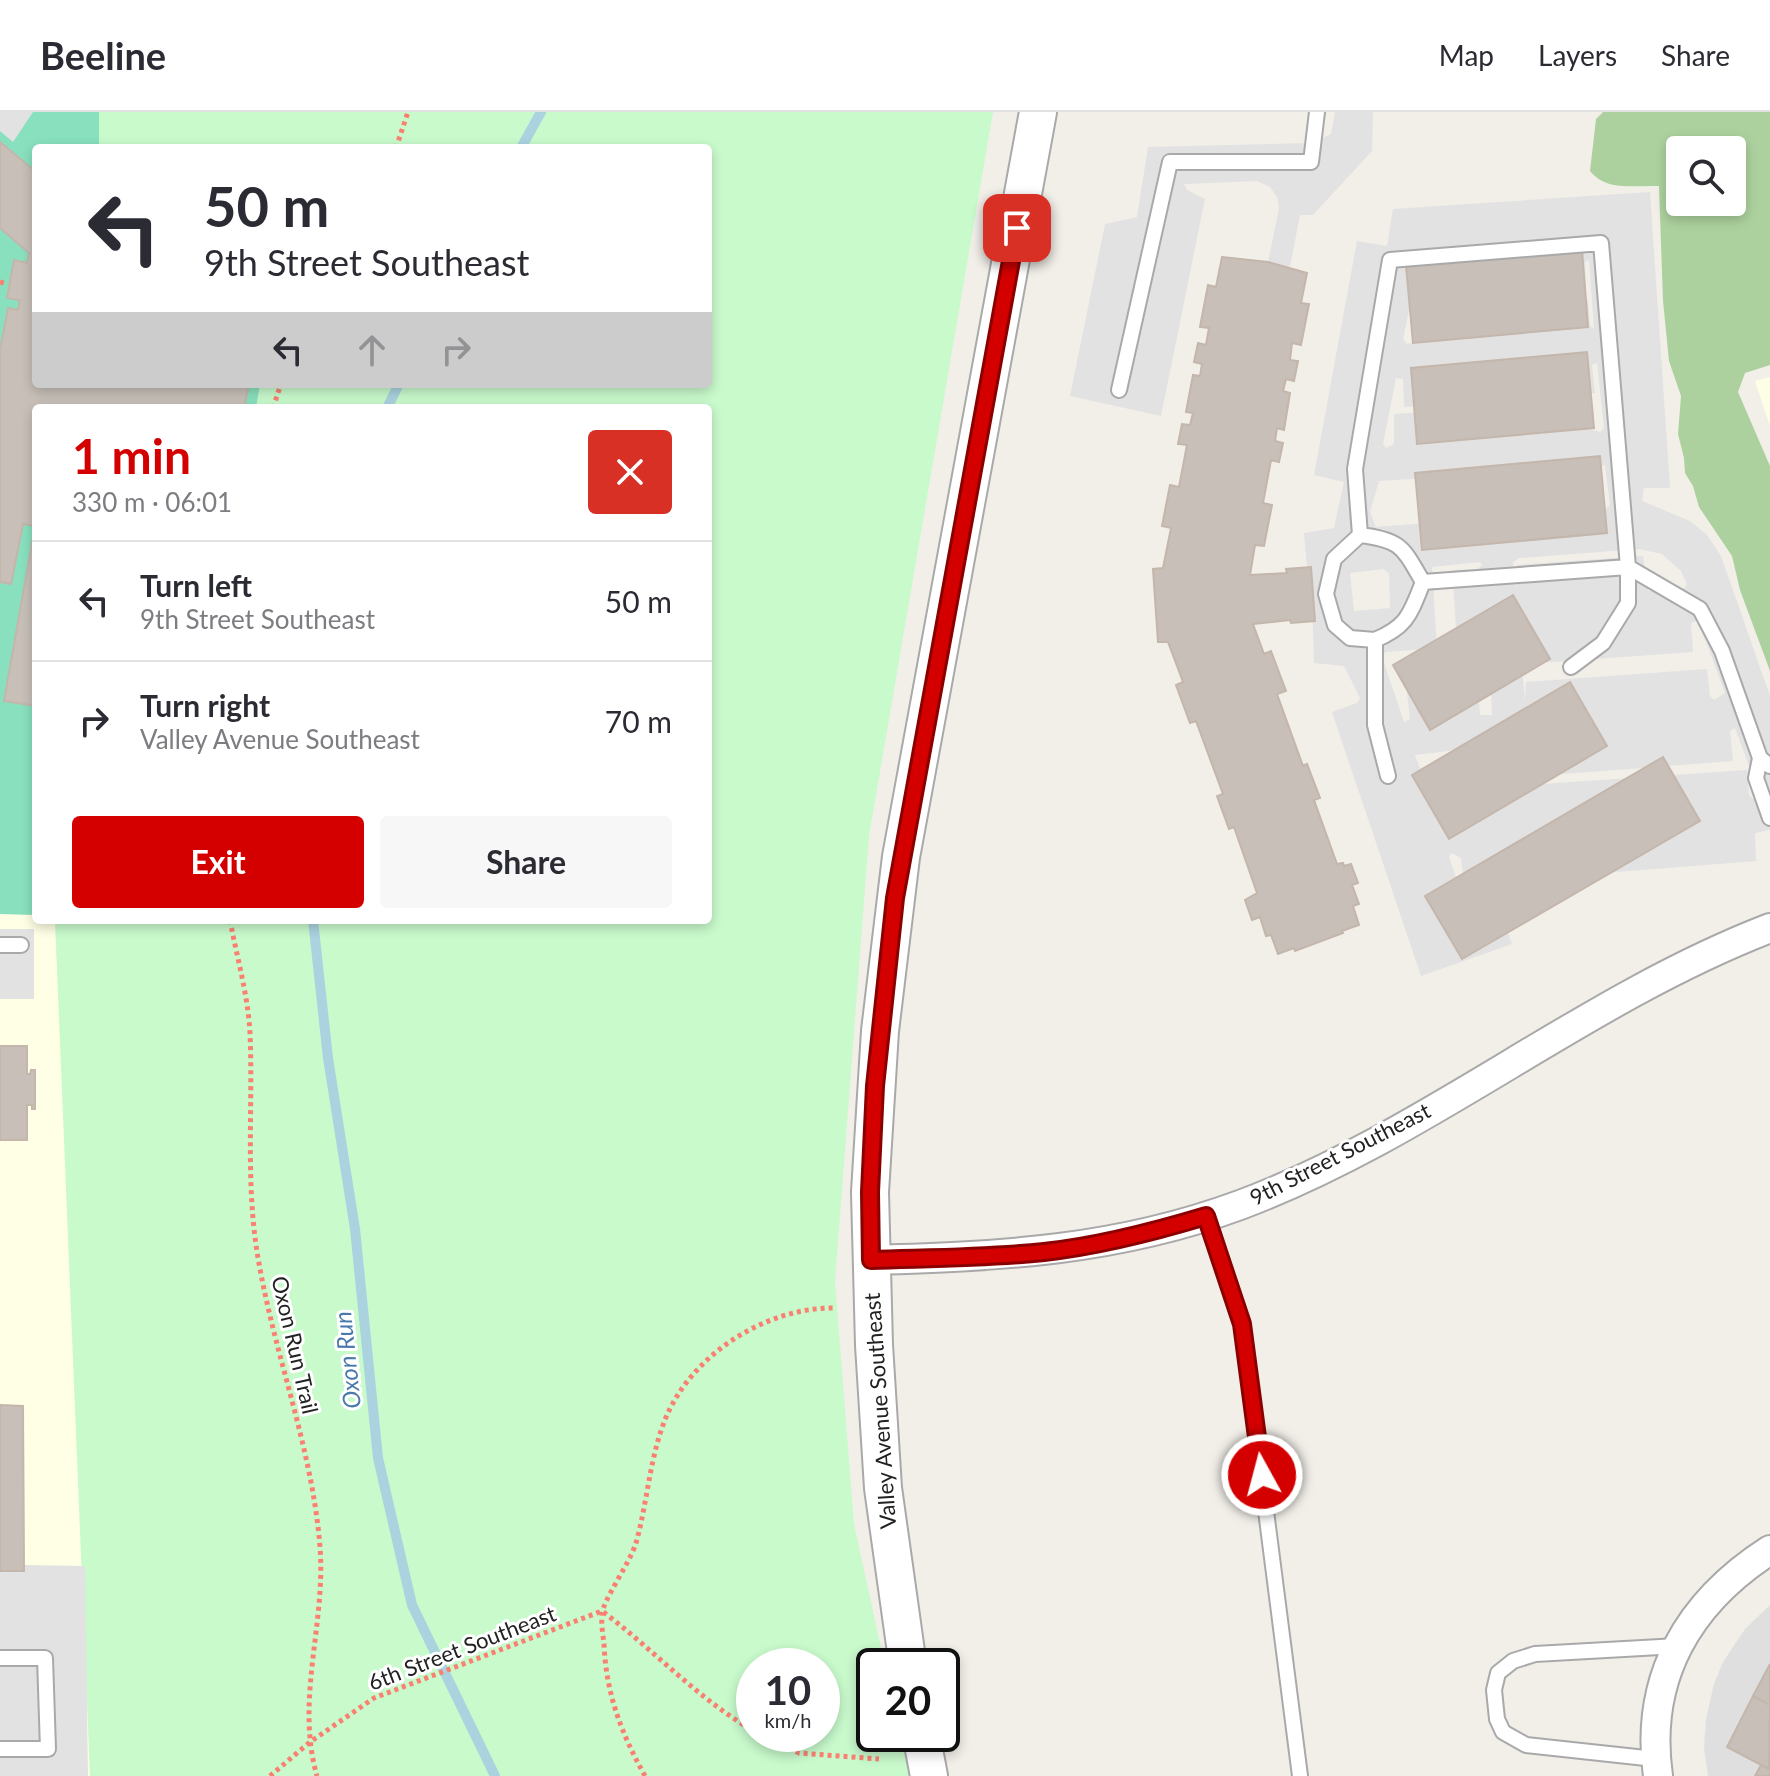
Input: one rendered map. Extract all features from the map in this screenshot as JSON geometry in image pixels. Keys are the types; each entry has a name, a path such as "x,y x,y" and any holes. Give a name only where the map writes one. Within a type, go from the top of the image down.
{"street":[{"name":"Valley Avenue Southeast","path":"905,1648 883,1488 871,1260 870,1192 875,1086 895,898 1038,112"},
{"name":"9th Street Southeast","path":"871,1260 1045,1252 1166,1228 1206,1216 1289,1184 1358,1150 1626,996 1770,928"},
{"path":"1656,1767 1658,1697 1689,1624 1709,1599 1743,1568 1770,1550"},
{"path":"924,1752 929,1776"}],"lane":[{"path":"1119,390 1170,162 1311,162 1317,112"},
{"path":"1360,535 1355,469 1390,260 1601,243 1628,567 1628,603 1603,643 1571,667"},
{"path":"1360,535 1386,538 1404,549 1423,582 1412,611 1398,631 1375,640 1350,638 1335,625 1326,594 1334,559 1360,535"},
{"path":"1423,582 1628,567 1700,609 1722,651 1765,762 1756,778 1770,818"},
{"path":"1375,640 1375,725 1388,776"},
{"path":"0,945 21,945"},
{"path":"1206,1216 1242,1324 1300,1776"},
{"path":"1656,1767 1526,1745 1503,1732 1497,1719 1494,1690 1498,1673 1513,1661 1535,1654 1678,1646"},
{"path":"0,1658 45,1658 48,1749 0,1749"}],"path":[{"path":"397,144 408,112"},
{"name":"Oxon Run Trail","path":"231,924 246,995 250,1031 249,1171 256,1242 267,1307 305,1458 320,1544 321,1588 310,1680 310,1742 317,1776"},
{"path":"645,1776 617,1720 609,1692 602,1611 635,1546 656,1447 678,1393 717,1352 739,1335 798,1312 833,1308"},
{"path":"602,1611 707,1700 736,1719"},
{"name":"6th Street Southeast","path":"270,1776 357,1708 394,1689 602,1611"},
{"path":"797,1752 879,1759"}],"shaded area":[{"path":"0,112 33,112 13,142 0,131"},
{"path":"1335,112 1373,112 1372,151 1313,215 1300,215 1290,267 1268,262 1279,208 1277,197 1270,187 1257,181 1184,184 1187,190 1205,199 1161,416 1070,396 1105,224 1137,217 1148,147 1311,143 1331,134"},
{"path":"1650,192 1670,488 1644,488 1642,501 1690,521 1707,535 1721,556 1770,696 1770,830 1755,833 1756,861 1464,884 1461,858 1451,853 1449,857 1460,889 1493,889 1512,944 1421,976 1332,712 1357,703 1360,698 1344,666 1314,663 1311,568 1307,568 1304,533 1334,528 1344,482 1314,475 1357,241 1387,246 1393,209","holes":["1589,260 1594,329 1590,326 1588,299 1421,312 1421,341 1407,344 1403,339 1417,273 1423,303 1586,290 1585,262","1597,363 1604,428 1600,432 1589,429 1587,402 1394,414 1394,444 1386,448 1383,444 1396,378 1403,379 1404,407 1595,393 1592,365","1605,465 1610,505 1606,509 1376,527 1370,512 1379,481","1639,549 1662,554 1681,571 1687,584 1685,588 1648,591 1643,556 1517,565 1517,589 1513,562 1519,558","1480,562 1482,565 1478,569 1452,570 1459,669 1490,667 1492,715 1480,715 1478,686 1407,692 1410,719 1404,722 1382,657 1386,652 1437,648 1432,567","1383,569 1389,573 1390,608 1354,611 1350,573","1698,620 1725,693 1714,700 1710,696 1707,669 1526,682 1525,701 1519,634 1525,664 1693,652 1691,623","1735,728 1759,793 1753,799 1749,795 1747,770 1441,791 1439,821 1415,755 1489,746 1473,781 1733,761 1730,731"]},
{"path":"1770,377 1770,426 1755,381"},
{"path":"0,914 32,915 32,924 55,924 85,1566 90,1776 0,1776"},
{"path":"0,929 34,929 34,999 0,999"},
{"path":"24,1565 85,1566 88,1776 0,1776 0,1571"},
{"path":"1770,1605 1770,1776 1708,1776 1704,1748 1706,1719 1714,1684 1723,1662 1745,1629"}],"green space":[{"path":"0,112 99,112 99,144 32,144 32,388 259,388 257,404 32,404 32,915 0,914"},
{"path":"99,112 993,112 869,836 835,1281 854,1524 881,1648 856,1648 856,1752 904,1752 909,1776 90,1776 55,924 712,924 712,404 257,404 259,388 712,388 712,144 99,144"},
{"path":"1603,112 1770,112 1770,365 1745,373 1738,392 1770,466 1770,671 1740,590 1732,556 1699,507 1693,486 1685,473 1678,434 1681,396 1669,361 1663,301 1659,186 1613,185 1590,171 1596,119"}],"building":[{"path":"0,142 32,169 32,388 248,388 245,404 32,404 32,526 23,524 11,584 0,582 0,350 8,308 18,310 20,300 7,298 14,260 27,263 29,253 0,228"},
{"path":"1582,250 1588,327 1413,343 1406,266"},
{"path":"1222,257 1268,262 1307,273 1301,303 1309,304 1301,345 1292,343 1290,360 1298,361 1294,381 1286,379 1283,391 1290,393 1284,430 1277,428 1275,441 1283,443 1279,462 1271,460 1263,503 1272,505 1264,546 1255,545 1250,575 1287,573 1286,569 1311,567 1315,621 1253,624 1264,654 1271,651 1286,691 1277,694 1303,766 1307,764 1320,798 1314,800 1337,864 1351,864 1358,883 1352,885 1359,904 1353,906 1359,925 1295,951 1294,948 1278,954 1271,935 1266,936 1260,917 1252,920 1245,900 1257,893 1234,827 1229,829 1217,796 1223,794 1196,721 1190,723 1176,685 1183,682 1168,642 1158,642 1153,569 1163,568 1171,528 1162,526 1170,485 1179,487 1187,445 1178,444 1182,424 1190,425 1193,413 1186,412 1193,375 1200,376 1202,364 1194,362 1198,343 1206,345 1209,328 1200,327 1208,285 1216,287"},
{"path":"1587,352 1594,428 1417,444 1411,368"},
{"path":"1600,456 1607,533 1422,550 1415,473"},
{"path":"32,543 32,705 4,701"},
{"path":"1513,595 1550,659 1430,730 1393,665"},
{"path":"1570,682 1607,746 1449,839 1412,775"},
{"path":"1663,757 1700,821 1462,959 1425,896"},
{"path":"0,1046 27,1046 27,1074 35,1070 35,1109 27,1105 27,1140 0,1140"},
{"path":"0,1405 23,1406 24,1571 0,1571"},
{"path":"1770,1664 1770,1705 1753,1696"},
{"path":"1753,1696 1770,1705 1769,1769 1727,1747"},
{"path":"1761,1765 1769,1769 1770,1766 1770,1776 1755,1776"}],"waterway":[{"name":"Oxon Run","path":"523,144 541,112"},
{"name":"Oxon Run","path":"389,404 397,388"},
{"name":"Oxon Run","path":"313,924 328,1058 355,1229 378,1458 412,1605 495,1776"}],"route":[{"path":"1017,228 895,898 875,1086 870,1192 871,1260 1045,1252 1166,1228 1206,1216 1242,1324 1262,1475"}]}
